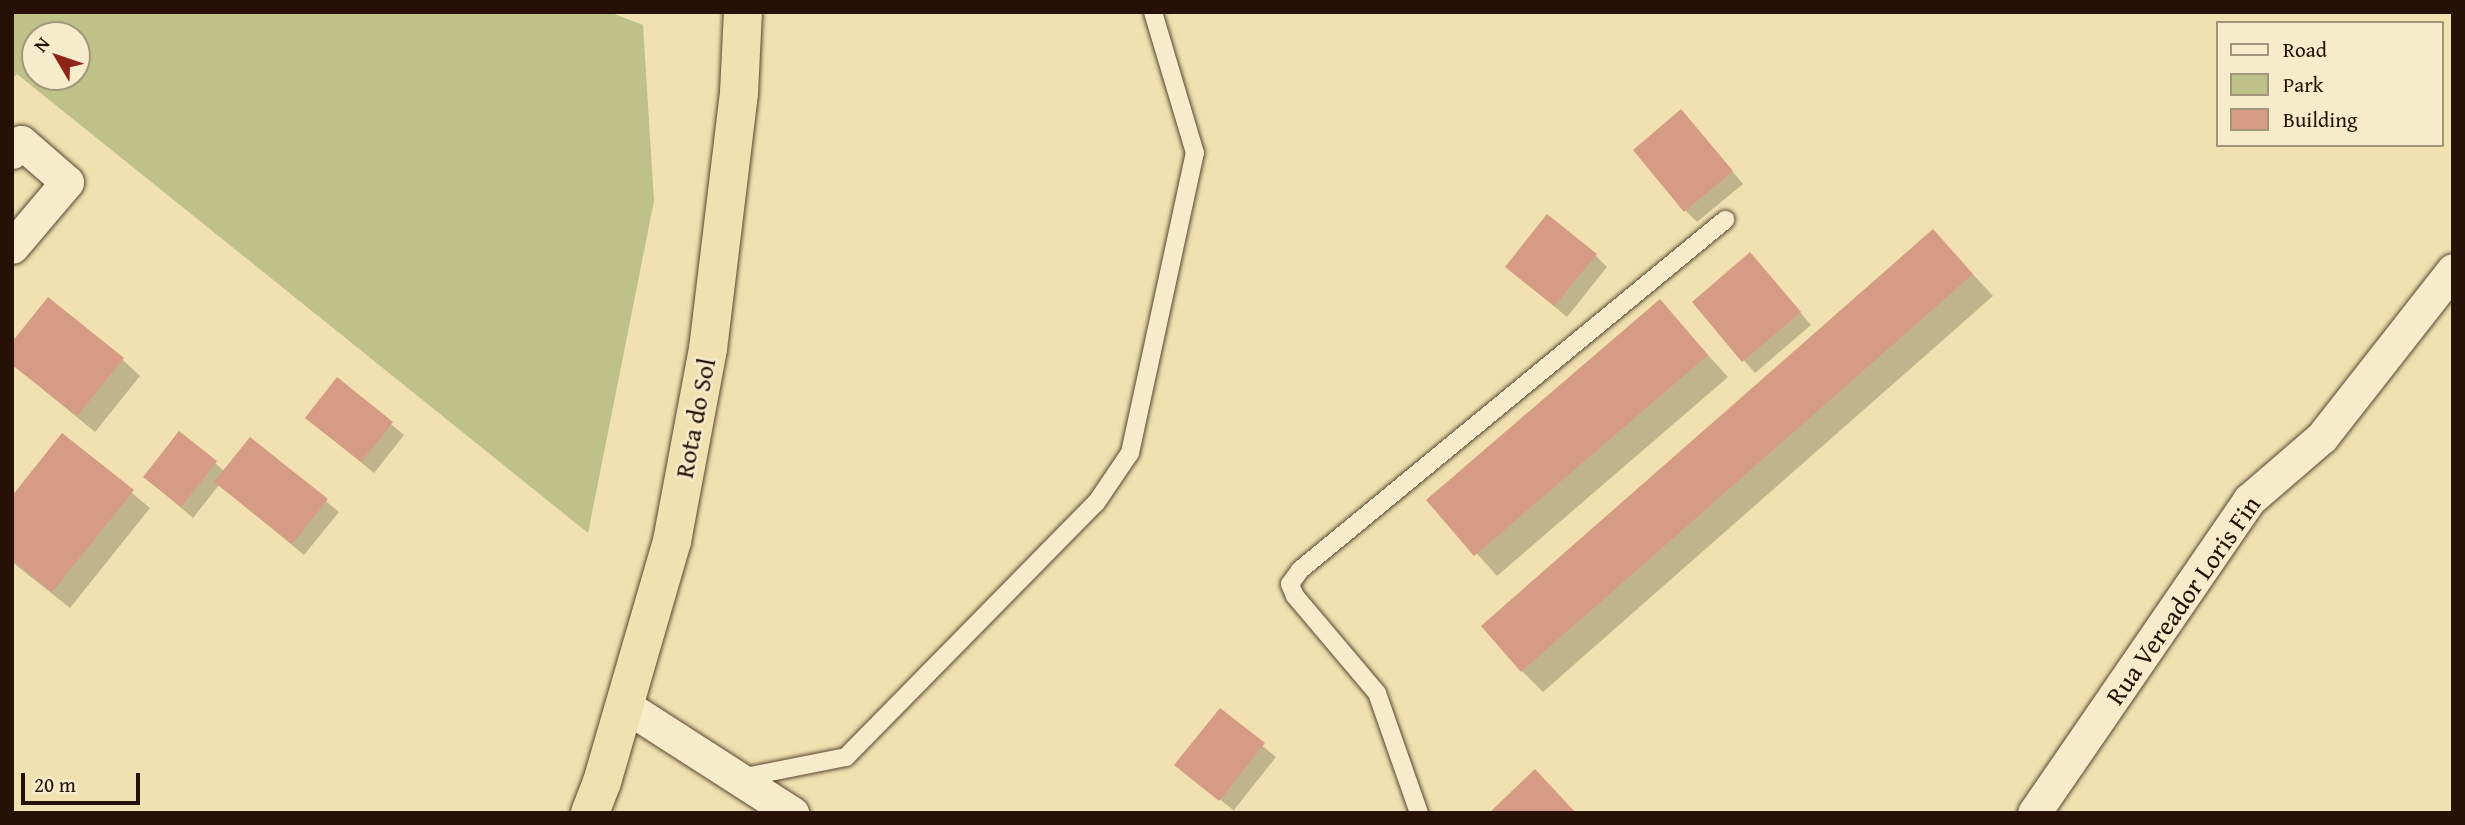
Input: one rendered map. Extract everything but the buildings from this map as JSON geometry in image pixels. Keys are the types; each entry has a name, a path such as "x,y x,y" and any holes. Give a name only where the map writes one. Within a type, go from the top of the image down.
{"highway":[{"name":"Rota do Sol","path":"590,813 625,705 672,541 708,349 739,93 743,12"}],"street":[{"path":"12,152 21,142 66,182 12,247"},
{"name":"Rua Vereador Loris Fin","path":"2034,813 2249,500 2322,437 2453,270"},
{"path":"625,705 792,813"}],"lane":[{"path":"736,779 846,757 1096,503 1130,453 1195,153 1153,12"},
{"path":"1419,813 1377,693 1295,596 1290,584 1300,570 1725,220"}],"green space":[{"path":"12,12 609,12 643,25 654,201 588,533 38,91 91,91 91,21 21,21 21,77 17,74 12,79"}]}
